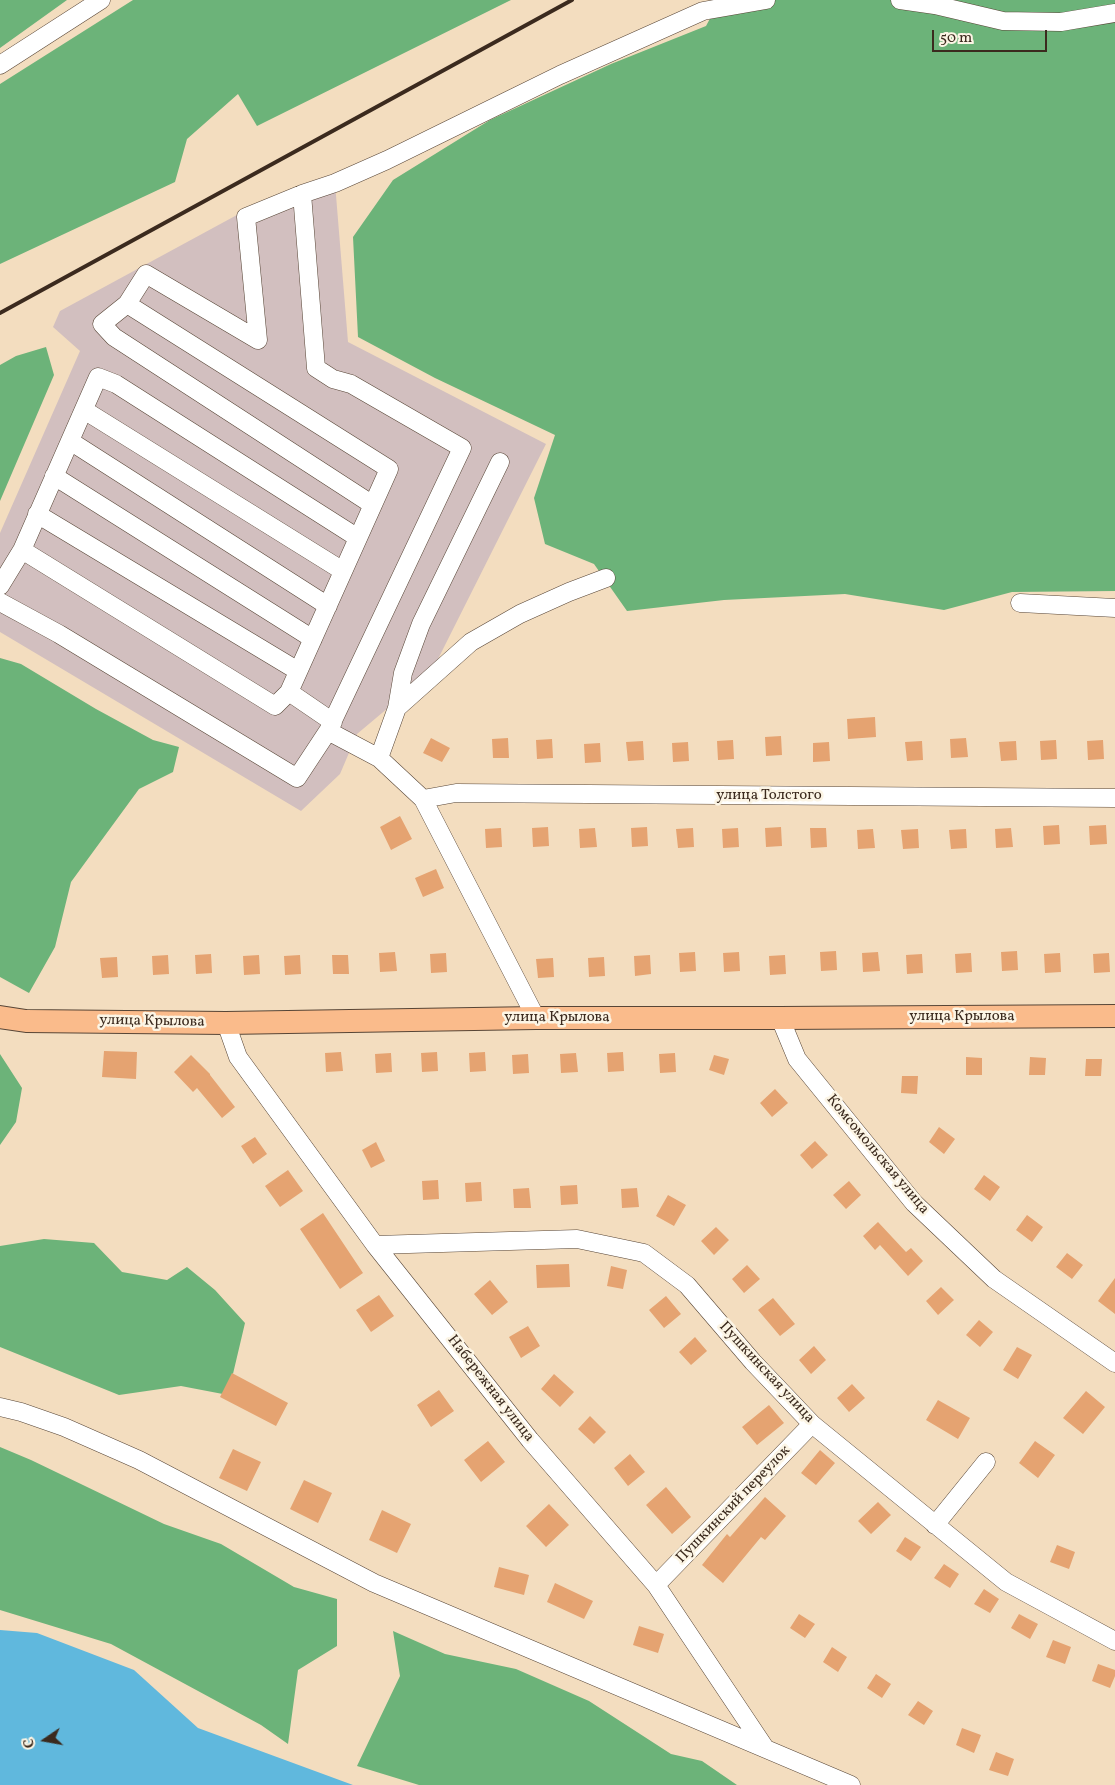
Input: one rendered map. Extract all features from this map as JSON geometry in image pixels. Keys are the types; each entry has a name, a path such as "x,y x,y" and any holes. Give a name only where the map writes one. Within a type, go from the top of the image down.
{"main road":[{"name":"улица Крылова","path":"0,1017 26,1021 226,1023 536,1018 1115,1016"}],"street":[{"path":"0,65 101,0"},
{"path":"373,505 114,337 102,324 127,304 146,274 258,340 246,217 302,194 335,183 387,160 560,75 703,11 766,0"},
{"path":"900,0 935,5 1003,21 1061,22 1115,13"},
{"path":"0,602 59,634 297,778 330,726 462,448 351,384 333,379 316,368 302,194"},
{"path":"22,550 275,706 289,692 389,469 127,304"},
{"path":"0,586 22,550 98,378 116,384 358,538"},
{"path":"84,410 343,571"},
{"path":"70,441 328,606"},
{"path":"379,758 397,708 403,673 421,624 500,462"},
{"path":"54,476 313,639"},
{"path":"37,514 298,671"},
{"path":"397,708 471,642 520,614 606,578"},
{"path":"1020,603 1115,608"},
{"path":"289,692 353,743 379,758 423,799 536,1018"},
{"name":"улица Толстого","path":"423,799 456,793 1115,798"},
{"name":"Комсомольская улица","path":"780,1018 797,1059 914,1203 994,1279 1115,1364"},
{"name":"Набережная улица","path":"226,1023 238,1058 375,1245 530,1440 656,1585 765,1748"},
{"name":"Пушкинская улица","path":"375,1245 577,1239 644,1253 687,1285 753,1362 812,1424 1006,1582 1115,1641"},
{"path":"0,1407 64,1427 139,1460 254,1522 374,1583 851,1785"},
{"name":"Пушкинский переулок","path":"656,1585 812,1424"},
{"path":"935,1524 986,1462"}],"shaded area":[{"path":"335,183 348,342 546,444 432,671 357,734 340,774 301,811 0,632 0,533 80,351 53,327 60,311 259,203"}],"green space":[{"path":"0,0 67,0 0,48"},
{"path":"133,0 511,0 257,126 238,94 187,139 175,182 0,264 0,84"},
{"path":"720,0 1115,0 1115,591 1012,592 944,610 845,594 724,600 627,611 594,564 545,544 534,498 555,435 435,378 358,337 353,237 393,180 490,120 611,64 706,26"},
{"path":"46,347 54,375 0,501 0,365 16,356"},
{"path":"0,658 21,664 96,709 153,740 179,747 173,772 139,789 71,882 55,947 29,993 0,977"},
{"path":"0,1054 22,1088 16,1122 0,1145"},
{"path":"44,1239 94,1243 122,1272 167,1280 187,1267 215,1290 245,1323 228,1395 181,1386 119,1395 0,1347 0,1246"},
{"path":"0,1447 164,1524 221,1544 294,1587 337,1599 337,1646 298,1670 288,1744 261,1725 111,1644 0,1610"},
{"path":"393,1631 445,1654 516,1669 589,1701 671,1754 702,1761 737,1785 419,1785 357,1766 400,1676"}],"water":[{"path":"0,1630 37,1633 134,1670 198,1728 353,1785 0,1785"}],"building":[{"path":"875,717 876,737 848,739 847,719"},
{"path":"781,736 782,755 766,756 765,737"},
{"path":"431,738 450,748 442,762 423,753"},
{"path":"508,738 509,758 493,758 492,739"},
{"path":"966,738 968,757 951,758 950,739"},
{"path":"552,739 553,758 537,759 536,740"},
{"path":"733,740 734,759 718,760 717,741"},
{"path":"1056,740 1057,759 1041,760 1040,741"},
{"path":"1103,740 1104,759 1088,760 1087,741"},
{"path":"643,741 644,760 628,761 626,742"},
{"path":"922,741 923,760 907,761 905,742"},
{"path":"1016,741 1017,760 1001,761 999,742"},
{"path":"688,742 689,761 673,762 672,743"},
{"path":"829,742 830,761 813,762 813,743"},
{"path":"600,743 601,762 585,763 584,744"},
{"path":"400,816 412,839 391,850 380,827"},
{"path":"1059,825 1060,844 1044,845 1043,826"},
{"path":"1106,825 1107,844 1090,845 1089,826"},
{"path":"548,827 549,846 533,847 532,828"},
{"path":"647,827 648,846 632,847 631,828"},
{"path":"781,827 782,846 766,847 765,828"},
{"path":"501,828 502,847 486,848 485,829"},
{"path":"595,828 597,847 580,848 579,829"},
{"path":"693,828 694,847 678,848 676,829"},
{"path":"738,828 739,847 723,848 722,829"},
{"path":"810,828 826,828 827,847 811,848"},
{"path":"1011,828 1013,847 996,848 995,829"},
{"path":"873,829 875,848 858,849 857,830"},
{"path":"918,829 919,848 903,849 901,830"},
{"path":"966,829 967,848 951,849 949,830"},
{"path":"436,869 444,888 423,897 415,878"},
{"path":"836,951 837,970 821,971 820,952"},
{"path":"1017,951 1018,970 1002,971 1001,952"},
{"path":"395,952 397,971 380,972 379,953"},
{"path":"695,952 696,971 680,972 679,953"},
{"path":"739,952 740,971 724,972 723,953"},
{"path":"878,952 880,971 863,972 862,953"},
{"path":"446,953 447,972 431,973 430,954"},
{"path":"971,953 972,972 956,973 955,954"},
{"path":"1060,953 1061,972 1045,973 1044,954"},
{"path":"1109,953 1110,972 1094,973 1093,954"},
{"path":"211,954 212,973 196,974 195,955"},
{"path":"922,954 923,973 907,974 906,955"},
{"path":"168,955 169,974 153,975 152,956"},
{"path":"259,955 260,974 244,975 243,956"},
{"path":"300,955 301,974 285,975 284,956"},
{"path":"332,955 348,955 349,974 333,974"},
{"path":"650,955 651,974 635,976 634,956"},
{"path":"785,955 786,974 770,975 769,956"},
{"path":"117,957 118,977 102,978 100,958"},
{"path":"604,957 605,976 589,977 588,958"},
{"path":"553,958 554,977 538,978 536,959"},
{"path":"104,1051 137,1052 136,1079 102,1077"},
{"path":"341,1052 343,1071 326,1072 325,1053"},
{"path":"437,1052 438,1071 422,1072 421,1053"},
{"path":"485,1052 486,1071 470,1072 469,1053"},
{"path":"623,1052 624,1071 608,1072 607,1053"},
{"path":"391,1053 392,1072 376,1073 375,1054"},
{"path":"576,1053 578,1072 561,1073 560,1054"},
{"path":"675,1053 676,1072 660,1073 659,1054"},
{"path":"528,1054 529,1073 513,1074 512,1055"},
{"path":"191,1055 210,1074 235,1107 222,1118 197,1088 193,1092 174,1072"},
{"path":"714,1055 729,1059 724,1075 709,1070"},
{"path":"966,1057 982,1058 982,1075 966,1075"},
{"path":"1030,1057 1046,1058 1045,1075 1029,1075"},
{"path":"1086,1059 1102,1059 1101,1076 1085,1076"},
{"path":"902,1076 918,1076 917,1094 901,1093"},
{"path":"775,1089 788,1103 772,1117 760,1103"},
{"path":"939,1127 955,1139 944,1154 929,1142"},
{"path":"255,1137 267,1154 253,1164 241,1146"},
{"path":"815,1141 828,1155 812,1169 800,1155"},
{"path":"376,1142 385,1161 371,1168 362,1150"},
{"path":"288,1170 303,1191 280,1207 265,1186"},
{"path":"984,1175 1000,1187 990,1201 974,1189"},
{"path":"438,1180 439,1199 423,1200 422,1181"},
{"path":"849,1181 861,1195 846,1209 833,1195"},
{"path":"481,1182 482,1201 466,1202 465,1183"},
{"path":"577,1185 578,1204 561,1205 560,1186"},
{"path":"529,1188 531,1208 514,1208 513,1189"},
{"path":"637,1188 639,1207 622,1208 621,1189"},
{"path":"668,1195 686,1205 674,1226 656,1216"},
{"path":"323,1213 363,1273 340,1289 300,1229"},
{"path":"1027,1215 1043,1227 1032,1242 1016,1230"},
{"path":"878,1222 906,1252 911,1248 923,1261 908,1276 880,1245 875,1250 863,1236"},
{"path":"716,1227 729,1240 714,1255 701,1241"},
{"path":"1067,1253 1083,1265 1072,1279 1056,1267"},
{"path":"569,1264 570,1287 537,1288 536,1265"},
{"path":"747,1265 760,1279 744,1293 732,1279"},
{"path":"611,1266 627,1270 623,1289 607,1286"},
{"path":"1115,1278 1115,1314 1098,1301"},
{"path":"490,1280 508,1302 492,1315 474,1294"},
{"path":"941,1287 954,1300 938,1315 926,1301"},
{"path":"379,1295 394,1316 371,1332 356,1310"},
{"path":"666,1296 681,1314 664,1328 649,1310"},
{"path":"773,1298 795,1324 780,1336 758,1310"},
{"path":"979,1320 993,1332 980,1347 966,1335"},
{"path":"528,1326 540,1346 521,1358 509,1337"},
{"path":"695,1337 707,1351 691,1365 679,1352"},
{"path":"814,1346 826,1360 811,1374 799,1360"},
{"path":"1017,1347 1032,1355 1018,1379 1003,1370"},
{"path":"232,1373 288,1403 276,1426 220,1397"},
{"path":"554,1374 574,1392 560,1407 541,1389"},
{"path":"852,1384 865,1398 849,1412 837,1398"},
{"path":"439,1390 454,1411 431,1427 417,1405"},
{"path":"1086,1391 1105,1407 1083,1434 1063,1418"},
{"path":"938,1400 970,1418 958,1439 926,1420"},
{"path":"769,1405 784,1423 757,1445 742,1427"},
{"path":"590,1416 606,1432 594,1444 578,1429"},
{"path":"488,1441 505,1462 481,1482 464,1460"},
{"path":"1035,1441 1055,1455 1038,1478 1019,1463"},
{"path":"233,1449 261,1462 247,1491 219,1478"},
{"path":"820,1450 835,1463 816,1485 801,1473"},
{"path":"630,1454 645,1472 628,1486 614,1468"},
{"path":"304,1480 332,1493 318,1523 290,1509"},
{"path":"666,1487 691,1517 672,1534 646,1505"},
{"path":"765,1497 786,1516 765,1540 761,1537 723,1583 702,1565 727,1534 730,1537"},
{"path":"878,1502 891,1515 871,1534 858,1521"},
{"path":"549,1504 569,1525 546,1547 526,1526"},
{"path":"382,1510 411,1524 397,1553 369,1540"},
{"path":"905,1537 921,1547 911,1561 896,1551"},
{"path":"1057,1545 1075,1552 1069,1569 1050,1562"},
{"path":"944,1564 959,1574 950,1588 934,1578"},
{"path":"499,1567 529,1575 524,1595 494,1587"},
{"path":"555,1583 593,1601 584,1619 547,1602"},
{"path":"984,1589 999,1599 990,1613 974,1604"},
{"path":"799,1614 815,1624 805,1638 790,1628"},
{"path":"1019,1614 1038,1624 1030,1639 1011,1628"},
{"path":"639,1626 664,1634 658,1653 633,1645"},
{"path":"1053,1640 1071,1647 1065,1664 1046,1657"},
{"path":"832,1647 847,1657 838,1672 823,1662"},
{"path":"1098,1664 1115,1670 1115,1676 1110,1688 1092,1681"},
{"path":"876,1674 891,1684 882,1698 867,1688"},
{"path":"918,1701 933,1711 924,1725 908,1715"},
{"path":"962,1728 981,1735 974,1753 956,1745"},
{"path":"996,1752 1014,1759 1008,1776 989,1770"}],"railway":[{"path":"0,313 572,0"}]}
